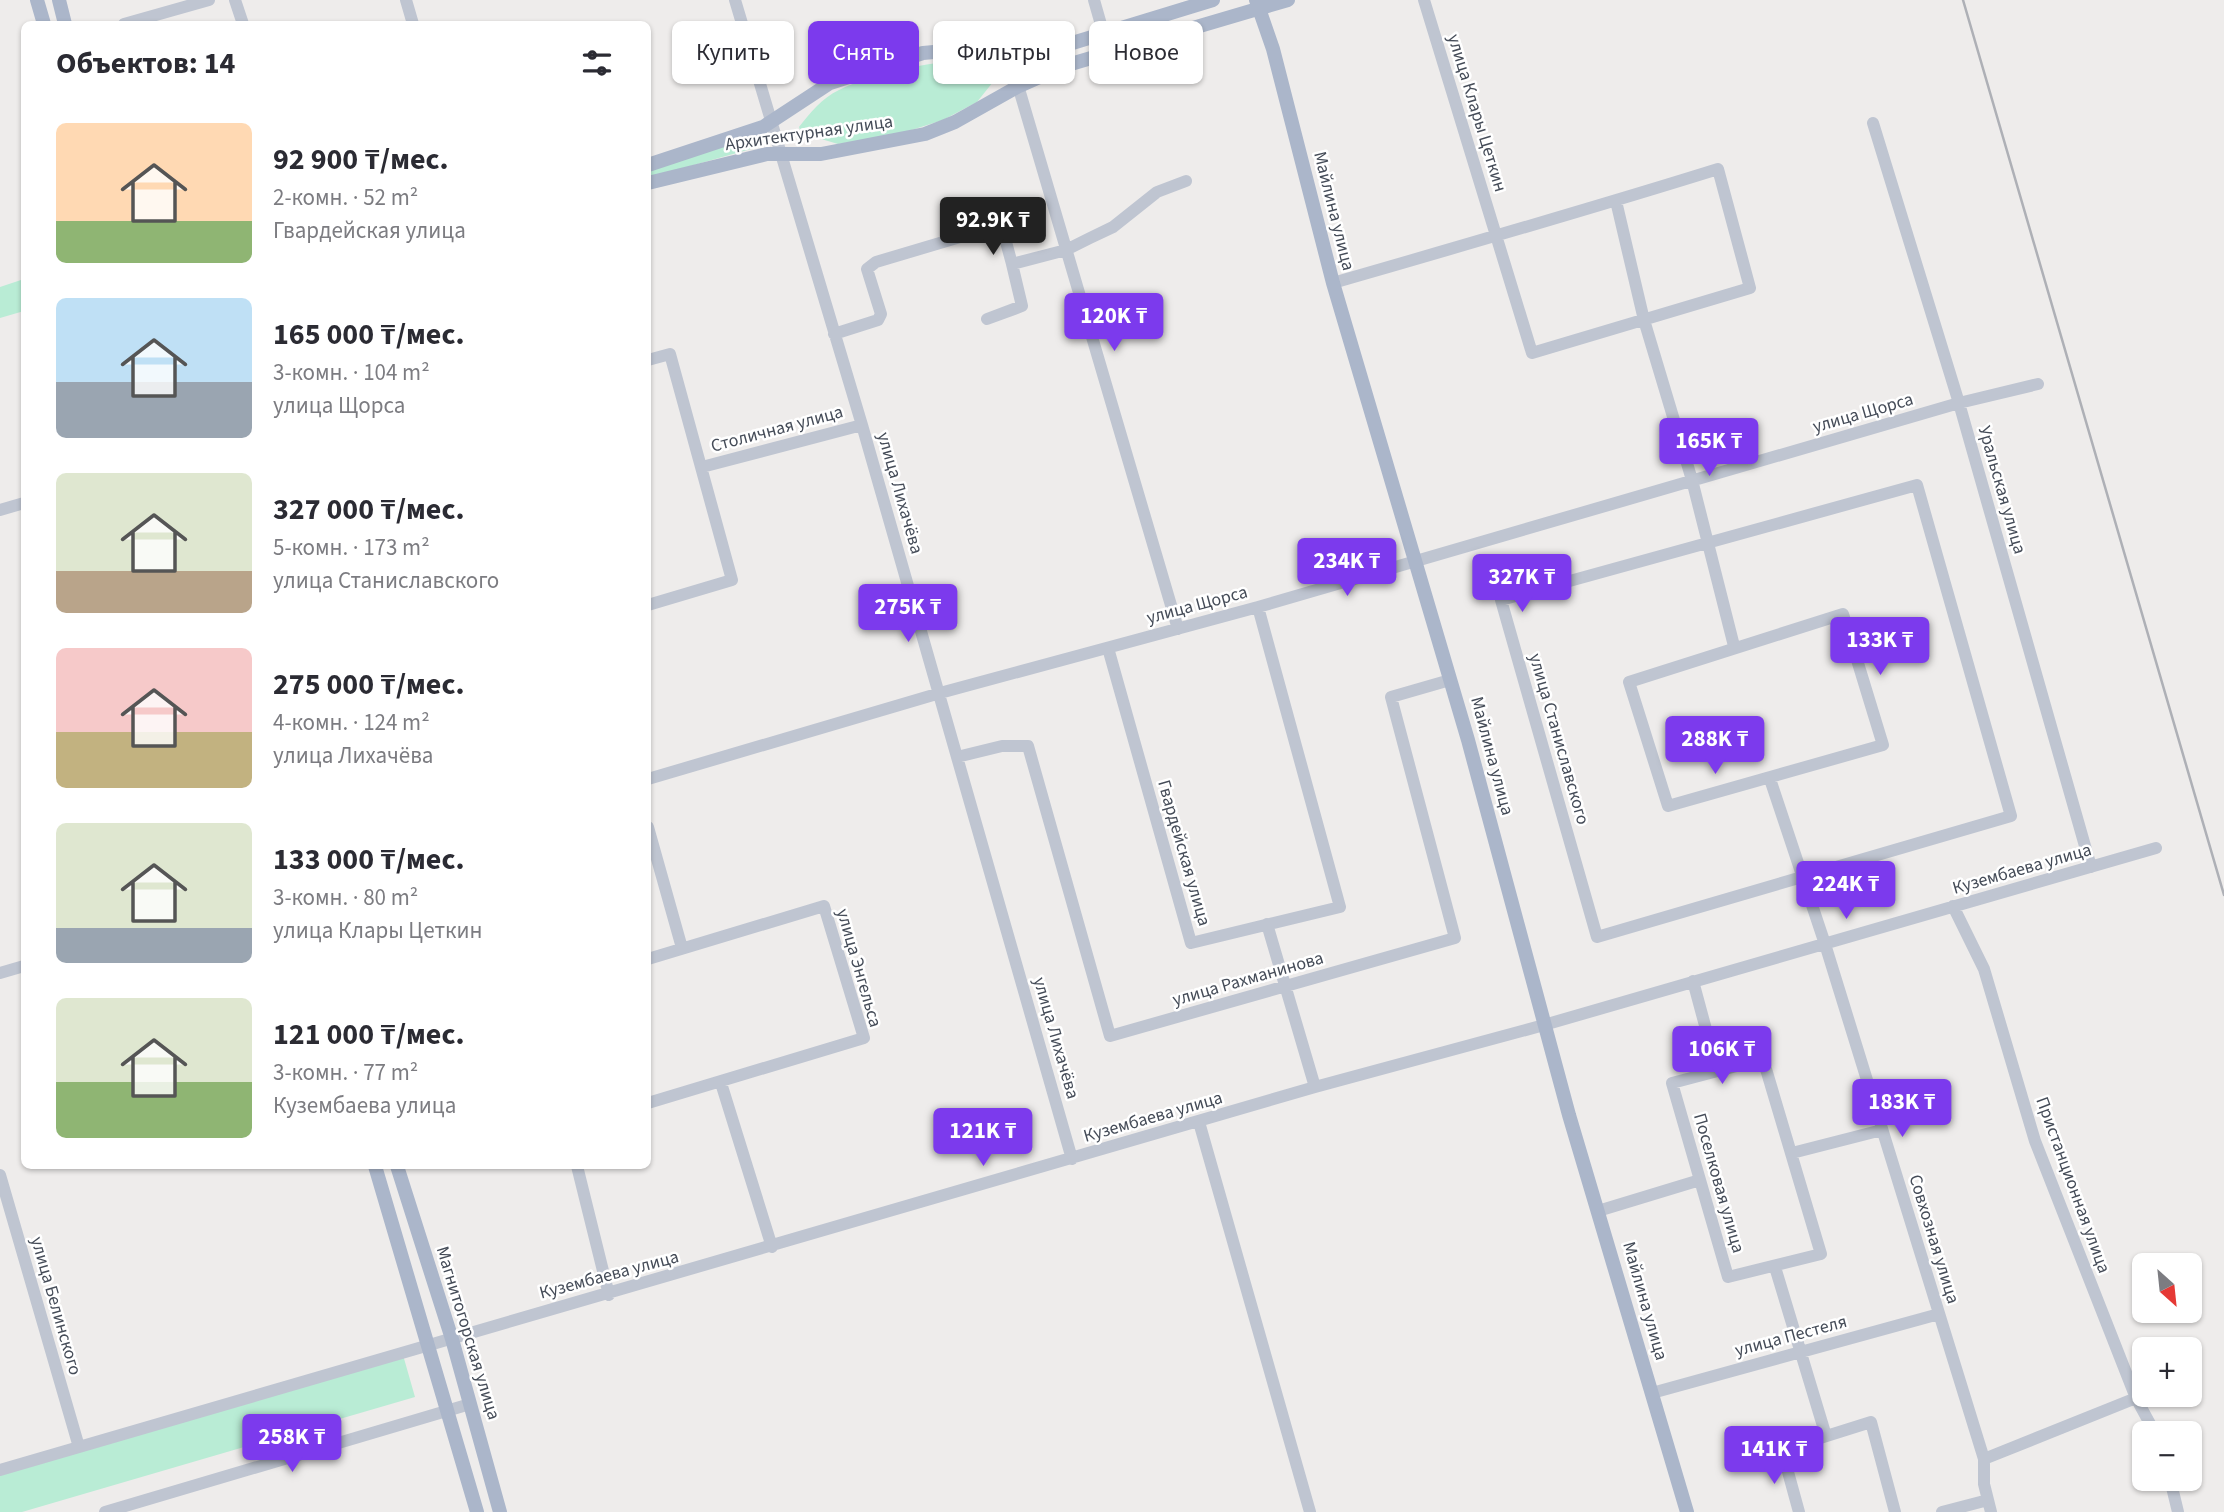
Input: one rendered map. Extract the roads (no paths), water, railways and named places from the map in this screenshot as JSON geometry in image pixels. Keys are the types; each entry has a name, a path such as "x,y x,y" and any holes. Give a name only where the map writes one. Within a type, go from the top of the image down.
{"main road":[{"path":"37,0 43,21"},
{"path":"59,0 64,21"},
{"name":"Архитектурная улица","path":"1148,21 1213,0"},
{"name":"Архитектурная улица","path":"651,182 767,154 781,156 832,153 925,134 955,122 1019,86 1064,66 1257,5 1288,0"},
{"name":"Майлина улица","path":"1257,5 1273,50 1333,283 1450,680 1544,1025 1687,1512"},
{"name":"Архитектурная улица","path":"651,163 732,139 772,122 830,83 933,52"},
{"path":"377,1169 477,1512"},
{"name":"Магнитогорская улица","path":"398,1169 452,1339 500,1512"}],"street":[{"path":"135,21 209,0"},
{"path":"235,0 242,21"},
{"path":"406,0 412,21"},
{"name":"улица Лихачёва","path":"735,0 940,693 1072,1159"},
{"path":"1094,0 1100,21"},
{"name":"улица Клары Цеткин","path":"1333,283 1496,235 1616,201 1718,169 1750,288 1532,353 1496,235 1424,0"},
{"path":"1019,86 1178,629"},
{"name":"Уральская улица","path":"1873,123 1959,403 2091,867"},
{"path":"1012,264 1066,250 1113,227 1157,192 1186,181"},
{"path":"1616,201 1644,320 1692,480 1734,646"},
{"path":"834,334 878,320 881,314 867,269 876,262 997,226 1003,231 1022,306 987,319"},
{"name":"Столичная улица","path":"651,359 670,354 732,580 651,604"},
{"name":"улица Щорса","path":"651,778 940,693 1258,607 1959,403 2038,384"},
{"name":"Столичная улица","path":"702,467 862,425"},
{"name":"улица Станиславского","path":"1917,485 2011,816 1597,937 1501,600 1708,543 1917,485"},
{"path":"0,510 21,504"},
{"name":"Гвардейская улица","path":"1108,648 1191,943 1340,907 1258,607"},
{"path":"1843,614 1883,745 1770,779 1668,806 1629,682 1734,646 1843,614"},
{"name":"улица Рахманинова","path":"957,757 1002,746 1028,746 1110,1036 1455,938 1391,698 1450,680"},
{"name":"Совхозная улица","path":"1770,779 1825,944 1984,1459 1990,1506"},
{"path":"651,838 682,948"},
{"name":"Кузембаева улица","path":"0,1471 1315,1087 1544,1025 2156,848"},
{"name":"улица Энгельса","path":"651,957 824,906 864,1038 651,1102"},
{"name":"Пристанционная улица","path":"1954,906 1984,968 2035,1141 2132,1388"},
{"path":"1267,924 1315,1087"},
{"path":"0,973 21,967"},
{"path":"1693,981 1717,1070"},
{"name":"Поселковая улица","path":"1763,1059 1821,1254 1728,1277 1672,1083 1717,1070 1763,1059"},
{"path":"721,1083 772,1247"},
{"path":"1199,1122 1310,1512"},
{"path":"1792,1153 1882,1130"},
{"path":"578,1169 609,1295"},
{"name":"улица Белинского","path":"0,1175 79,1447"},
{"path":"1598,1211 1700,1180"},
{"path":"1775,1267 1826,1436"},
{"name":"улица Пестеля","path":"1652,1393 1939,1314"},
{"path":"1984,1459 2132,1400"},
{"path":"105,1512 470,1404"},
{"path":"1799,1512 1782,1450 1871,1422 1895,1512"},
{"path":"2173,1491 2178,1512"},
{"path":"1942,1512 1990,1506"}],"railway":[{"path":"1963,0 2224,895"}]}
